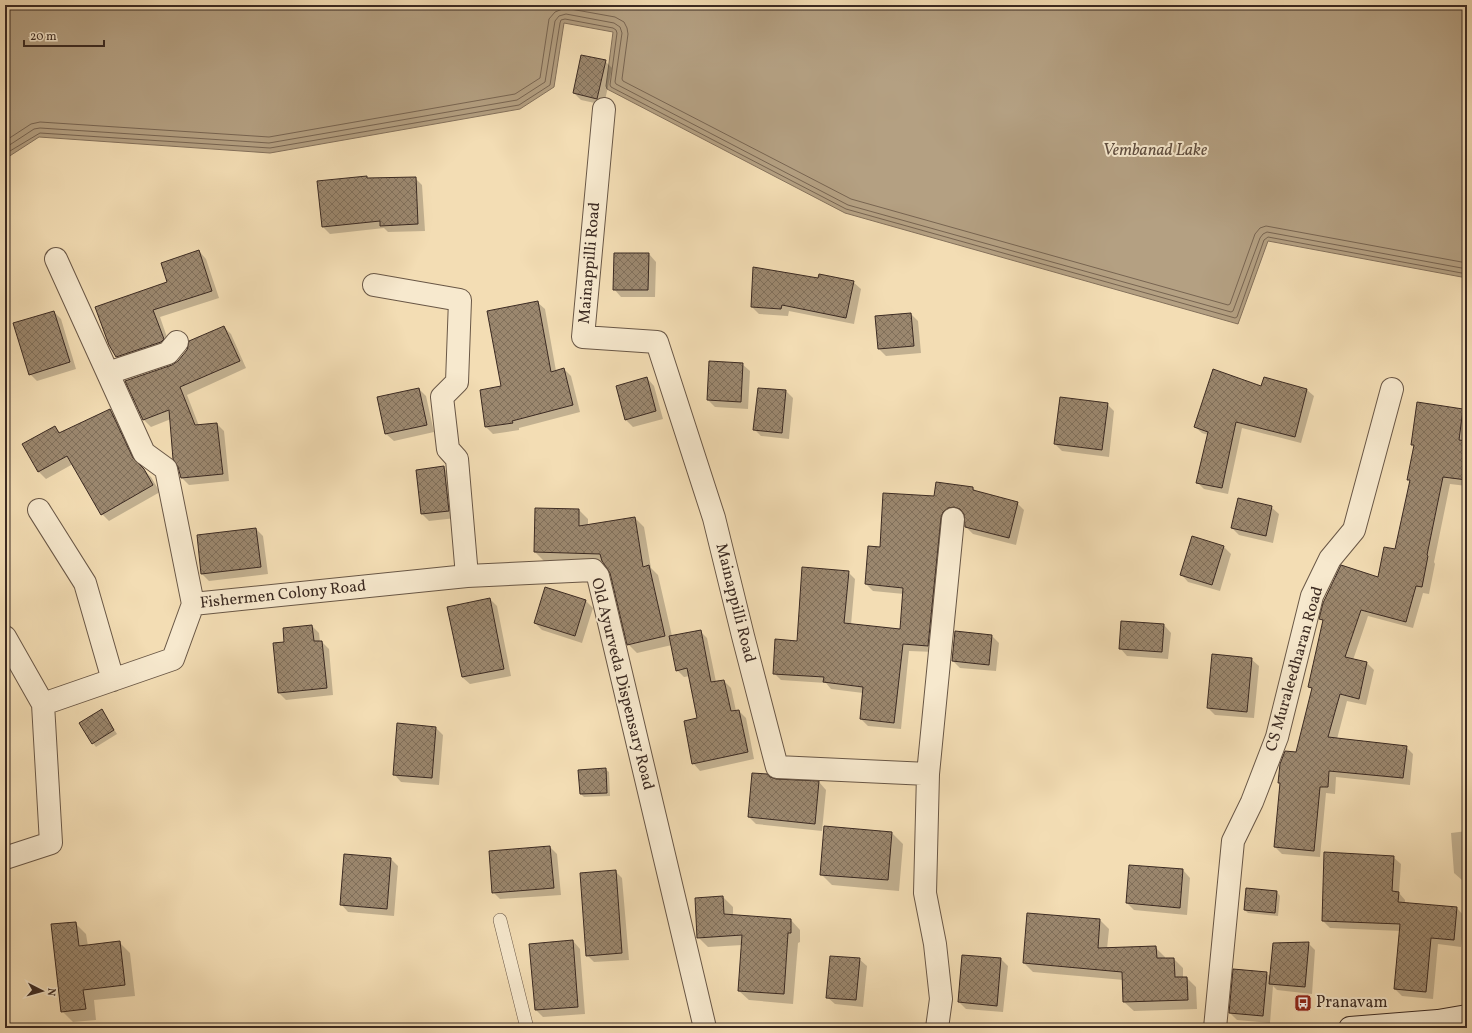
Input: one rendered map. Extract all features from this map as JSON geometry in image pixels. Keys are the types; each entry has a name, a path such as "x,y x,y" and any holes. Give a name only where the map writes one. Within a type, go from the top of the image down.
{"street":[{"name":"Mainappilli Road","path":"604,109 583,337 657,342 714,518 743,636 778,767 928,774"},
{"path":"56,259 144,453 166,470 193,604"},
{"path":"374,285 460,300 457,382 442,397 448,449 457,459 467,576"},
{"path":"108,373 168,353 177,342"},
{"name":"CS Muraleedharan Road","path":"1215,1028 1233,842 1252,802 1277,737 1312,596 1330,559 1354,530 1392,389"},
{"path":"39,510 86,583 113,680"},
{"path":"937,1028 941,998 935,944 925,894 928,774 953,519"},
{"name":"Old Ayurveda Dispensary Road","path":"467,576 593,570 598,576 705,1028"},
{"name":"Fishermen Colony Road","path":"43,704 173,659 193,604 467,576"},
{"path":"5,637 43,704 51,843 5,858"},
{"path":"1350,1028 1438,1021 1467,1016"}],"lane":[{"path":"500,920 527,1028"}],"water":[{"name":"Vembanad Lake","path":"5,5 1467,5 1467,278 1268,241 1238,324 845,213 607,89 606,86 613,32 564,23 554,87 520,109 270,153 39,137 5,159"}],"building":[{"path":"581,55 606,60 597,99 573,93"},
{"path":"367,176 367,178 416,177 418,224 380,226 380,221 322,227 317,181"},
{"path":"199,250 212,291 153,310 164,339 161,342 116,357 109,345 95,307 167,282 161,263"},
{"path":"614,253 649,253 648,290 613,290"},
{"path":"753,267 818,278 819,274 854,281 846,318 782,305 781,309 751,307"},
{"path":"538,301 551,372 564,368 573,405 512,421 513,423 485,427 480,390 501,386 487,311"},
{"path":"54,311 70,362 29,375 13,323"},
{"path":"911,313 914,346 878,349 875,316"},
{"path":"224,326 240,361 180,387 195,425 217,423 223,474 181,478 178,467 173,459 169,410 143,420 125,381 172,365 178,361 187,350 189,341"},
{"path":"709,361 743,363 741,402 707,400"},
{"path":"1213,369 1261,386 1264,377 1307,389 1295,437 1236,422 1222,488 1196,483 1208,432 1194,427"},
{"path":"647,377 656,411 625,420 616,386"},
{"path":"419,388 427,425 385,434 377,397"},
{"path":"758,388 786,390 782,433 753,430"},
{"path":"1060,397 1108,403 1102,450 1054,444"},
{"path":"1417,402 1463,409 1459,440 1467,441 1467,480 1443,477 1422,587 1416,586 1406,622 1361,610 1345,657 1367,662 1359,699 1340,694 1328,737 1407,746 1403,778 1329,771 1328,787 1320,787 1314,851 1274,847 1280,783 1278,783 1280,764 1285,751 1296,752 1312,688 1308,687 1323,620 1319,619 1323,603 1341,565 1378,577 1384,547 1395,549 1410,480 1407,480 1414,445 1411,445"},
{"path":"110,409 133,458 144,469 153,485 101,515 67,456 38,472 22,444 55,426 59,433"},
{"path":"444,466 449,511 421,514 416,470"},
{"path":"936,482 973,487 973,490 1018,502 1009,538 965,527 964,514 960,509 954,507 948,508 943,512 941,518 928,646 903,644 894,723 860,719 863,687 823,682 824,677 773,674 775,639 797,641 802,567 849,571 844,623 900,629 903,588 865,584 868,546 880,547 883,493 934,496"},
{"path":"1238,498 1272,506 1266,536 1231,528"},
{"path":"535,508 579,509 579,526 635,517 643,567 649,565 665,636 627,645 610,573 602,561 600,554 534,552"},
{"path":"256,528 261,567 201,574 197,535"},
{"path":"1192,536 1224,546 1212,585 1180,575"},
{"path":"545,587 586,600 575,636 534,623"},
{"path":"490,598 504,669 462,677 447,607"},
{"path":"1121,621 1164,624 1162,652 1119,649"},
{"path":"312,625 314,641 322,641 327,688 278,693 273,643 284,642 283,628"},
{"path":"701,630 711,682 724,680 731,711 739,710 748,752 692,764 684,721 697,718 687,668 676,671 669,636"},
{"path":"955,631 992,635 989,665 952,661"},
{"path":"1212,654 1252,658 1247,712 1207,708"},
{"path":"102,709 114,730 92,744 79,723"},
{"path":"397,723 436,727 432,778 393,775"},
{"path":"606,768 607,793 580,794 578,770"},
{"path":"752,773 768,774 770,777 776,779 819,781 815,824 748,817"},
{"path":"824,826 892,832 888,880 820,875"},
{"path":"550,846 554,888 492,893 489,851"},
{"path":"1324,852 1394,856 1392,891 1399,892 1398,902 1457,907 1454,940 1431,938 1426,992 1394,989 1400,924 1322,921"},
{"path":"344,854 391,858 387,909 340,905"},
{"path":"1129,865 1183,869 1180,908 1126,903"},
{"path":"616,870 622,953 586,956 580,873"},
{"path":"1246,888 1277,891 1275,913 1244,910"},
{"path":"723,896 724,914 791,919 791,933 788,933 784,994 738,991 742,935 697,938 695,898"},
{"path":"1027,913 1100,919 1098,948 1156,946 1157,958 1174,958 1175,977 1187,977 1188,1000 1123,1002 1122,972 1023,963"},
{"path":"76,922 79,946 120,941 125,985 83,990 86,1009 61,1012 51,924"},
{"path":"573,940 578,1007 535,1010 529,944"},
{"path":"1309,942 1305,987 1269,984 1273,943"},
{"path":"962,955 1001,958 997,1006 958,1002"},
{"path":"830,956 860,958 856,1000 826,998"},
{"path":"1233,969 1267,972 1263,1016 1229,1013"}],"place":[{"name":"Pranavam","path":"1303,1003"}]}
